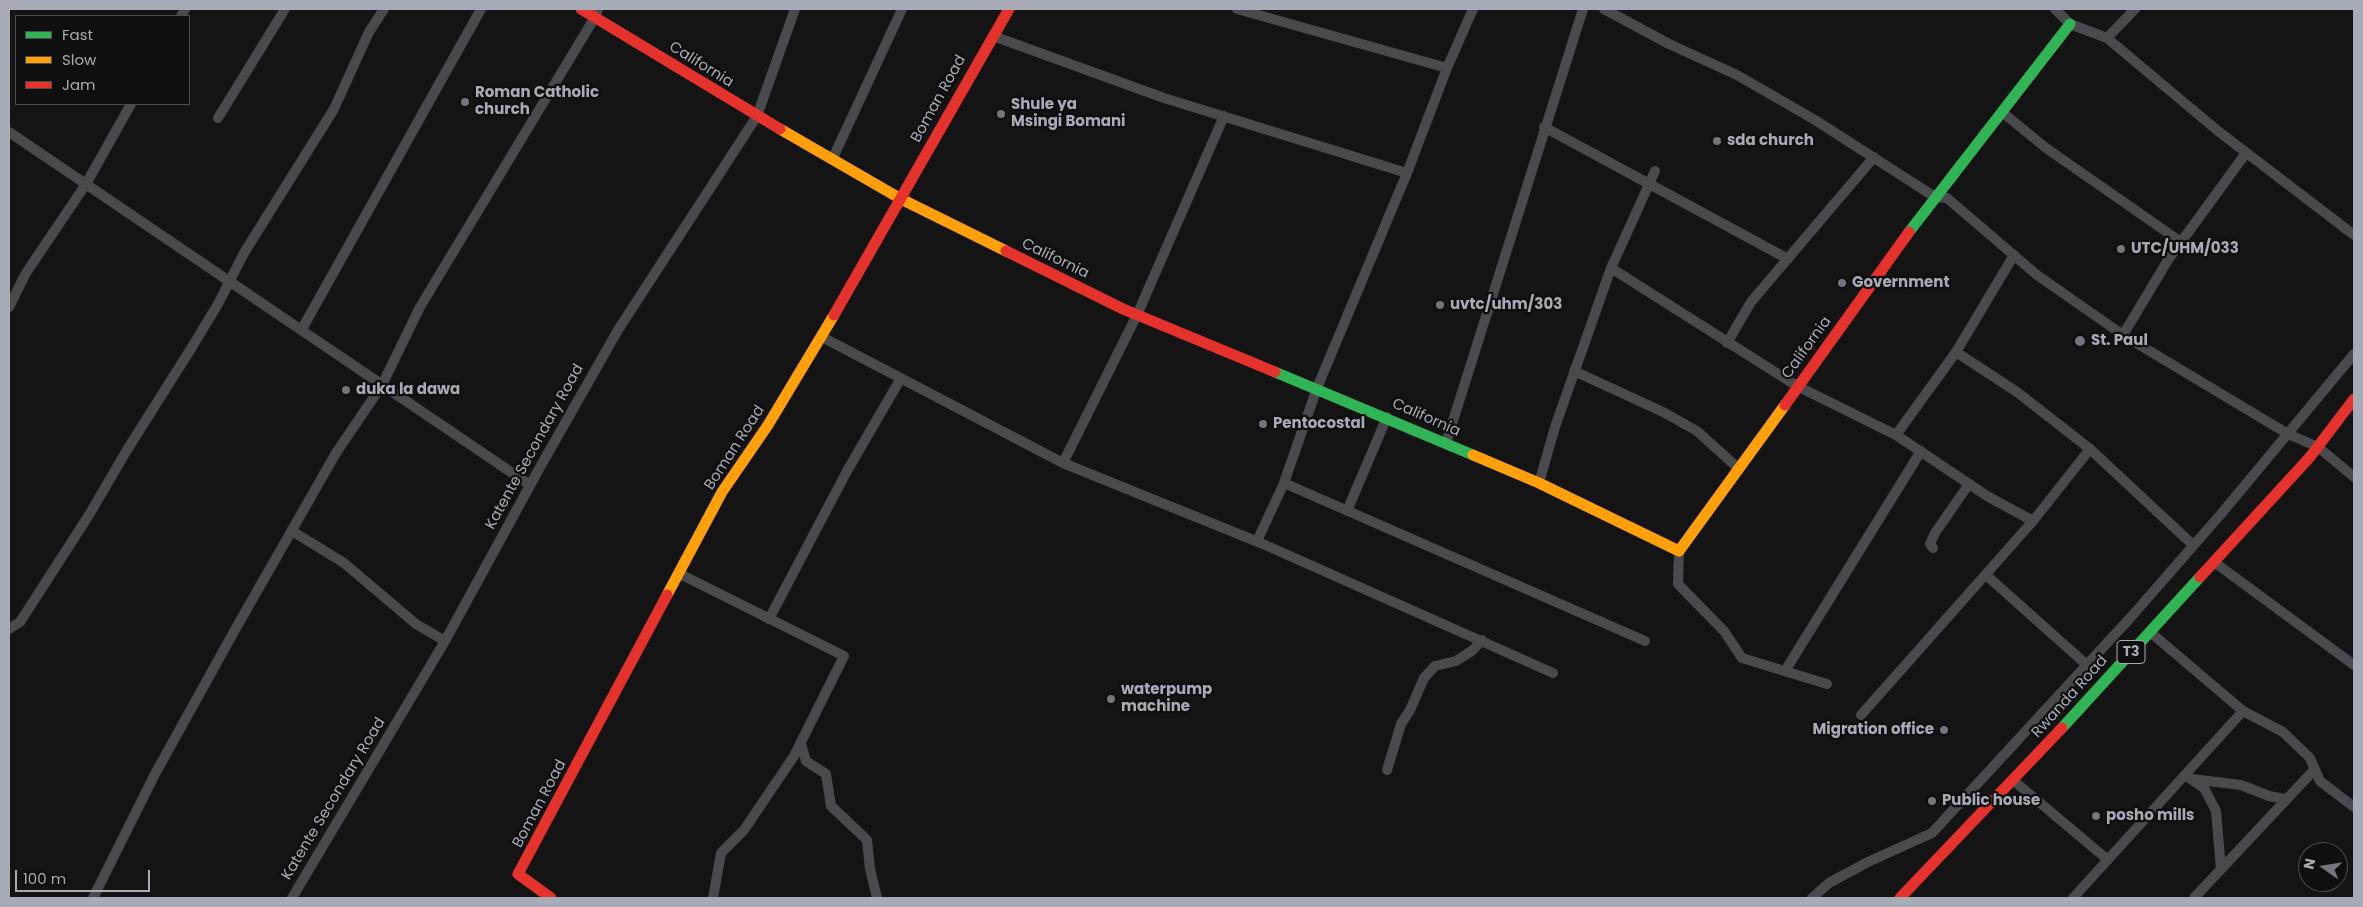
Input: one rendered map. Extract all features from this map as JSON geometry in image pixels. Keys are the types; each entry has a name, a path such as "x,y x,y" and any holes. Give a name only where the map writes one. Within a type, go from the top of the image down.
{"main road":[{"name":"California","path":"581,9 596,13 757,116 900,199 1137,315 1387,417 1539,483 1679,551 1935,197 2070,24"},
{"name":"Boman Road","path":"552,898 518,874 680,574 722,492 768,425 822,337 1008,9"},
{"name":"Rwanda Road","path":"1900,898 2014,780 2214,562 2318,447 2354,399"}],"street":[{"path":"218,118 285,9"},
{"path":"9,629 20,622 90,515 127,450 197,340 244,253 334,109 369,32 384,9"},
{"path":"302,329 481,9"},
{"name":"Katente Secondary Road","path":"292,898 445,641 530,485 618,330 757,116 795,9"},
{"path":"832,160 902,9"},
{"path":"1237,9 1447,68"},
{"path":"1257,541 1284,483 1317,388 1407,173 1447,68 1473,9"},
{"path":"1446,443 1544,127 1583,9"},
{"path":"1604,9 1669,44 1737,75 1874,157 1935,197 1947,198 2037,275 2123,335 2288,434 2318,447 2354,477"},
{"path":"2056,9 2070,24 2107,38 2246,153 2354,235"},
{"path":"2107,38 2135,9"},
{"path":"93,898 156,774 336,453 382,385 420,307 596,13"},
{"path":"992,36 1164,98 1407,173"},
{"path":"9,307 26,273 86,184 130,105"},
{"path":"2002,112 2046,148 2181,242"},
{"path":"1064,463 1137,315 1224,116"},
{"path":"1544,127 1788,259"},
{"path":"9,132 530,485"},
{"path":"2123,335 2168,260 2246,153"},
{"path":"1727,343 1752,302 1874,157"},
{"path":"1539,483 1574,371 1611,268 1655,171"},
{"path":"1896,435 1956,352 2014,255"},
{"path":"1611,268 1727,343 1798,386 1896,435 1969,484 2033,521"},
{"path":"822,337 1064,463 1257,541 1553,673"},
{"path":"1956,352 2017,392 2090,449 2193,545"},
{"path":"1812,898 1829,884 1860,866 1932,833 2087,665 2193,545 2354,354"},
{"path":"1574,371 1663,412 1697,431 1738,468"},
{"path":"769,618 847,471 901,378"},
{"path":"1347,510 1387,417"},
{"path":"1861,715 2033,521 2090,449"},
{"path":"1785,671 1921,452"},
{"path":"1284,483 1645,640"},
{"path":"1933,548 1930,544 1935,533 1969,484"},
{"path":"292,531 344,563 416,624 445,641"},
{"path":"1679,551 1678,584 1724,631 1742,658 1827,684"},
{"path":"2214,562 2354,665"},
{"path":"680,574 844,656 801,744 771,792 744,830 721,853 713,898"},
{"path":"1986,575 2087,665"},
{"path":"2150,632 2243,711 2283,732 2310,758 2320,781 2354,807"},
{"path":"1387,770 1402,724 1424,678 1435,666 1456,661 1473,650 1482,640"},
{"path":"2073,898 2188,777 2243,711"},
{"path":"801,744 806,761 826,774 831,806 867,840 870,869 877,898"},
{"path":"2194,898 2315,768"},
{"path":"2188,777 2241,785 2269,796 2286,799"},
{"path":"2188,777 2204,788 2216,810 2221,869"},
{"path":"2014,780 2108,860"}],"traffic: fast":[{"path":"1909,232 2070,24"},
{"path":"1275,372 1473,455"},
{"path":"2062,728 2200,577"}],"traffic: slow":[{"path":"780,129 901,199 1006,251"},
{"path":"667,595 722,492 768,425 834,315"},
{"path":"1473,455 1539,483 1679,551 1785,405"}],"traffic: jam":[{"path":"581,9 780,129"},
{"path":"834,315 1009,9"},
{"path":"1785,405 1909,232"},
{"path":"1006,251 1123,309 1275,372"},
{"path":"2200,577 2310,457 2354,399"},
{"path":"551,898 518,874 667,595"},
{"path":"1900,898 2062,728"}],"place":[{"name":"Roman Catholic church","path":"465,102"},
{"name":"Shule ya Msingi Bomani","path":"1001,114"},
{"name":"sda church","path":"1717,141"},
{"name":"UTC/UHM/033","path":"2121,249"},
{"name":"Government","path":"1842,283"},
{"name":"uvtc/uhm/303","path":"1440,305"},
{"name":"St. Paul","path":"2080,341"},
{"name":"duka la dawa","path":"346,390"},
{"name":"Pentocostal","path":"1263,424"},
{"name":"waterpump machine","path":"1111,699"},
{"name":"Migration office","path":"1944,730"},
{"name":"Public house","path":"1932,801"},
{"name":"posho mills","path":"2096,816"}]}
